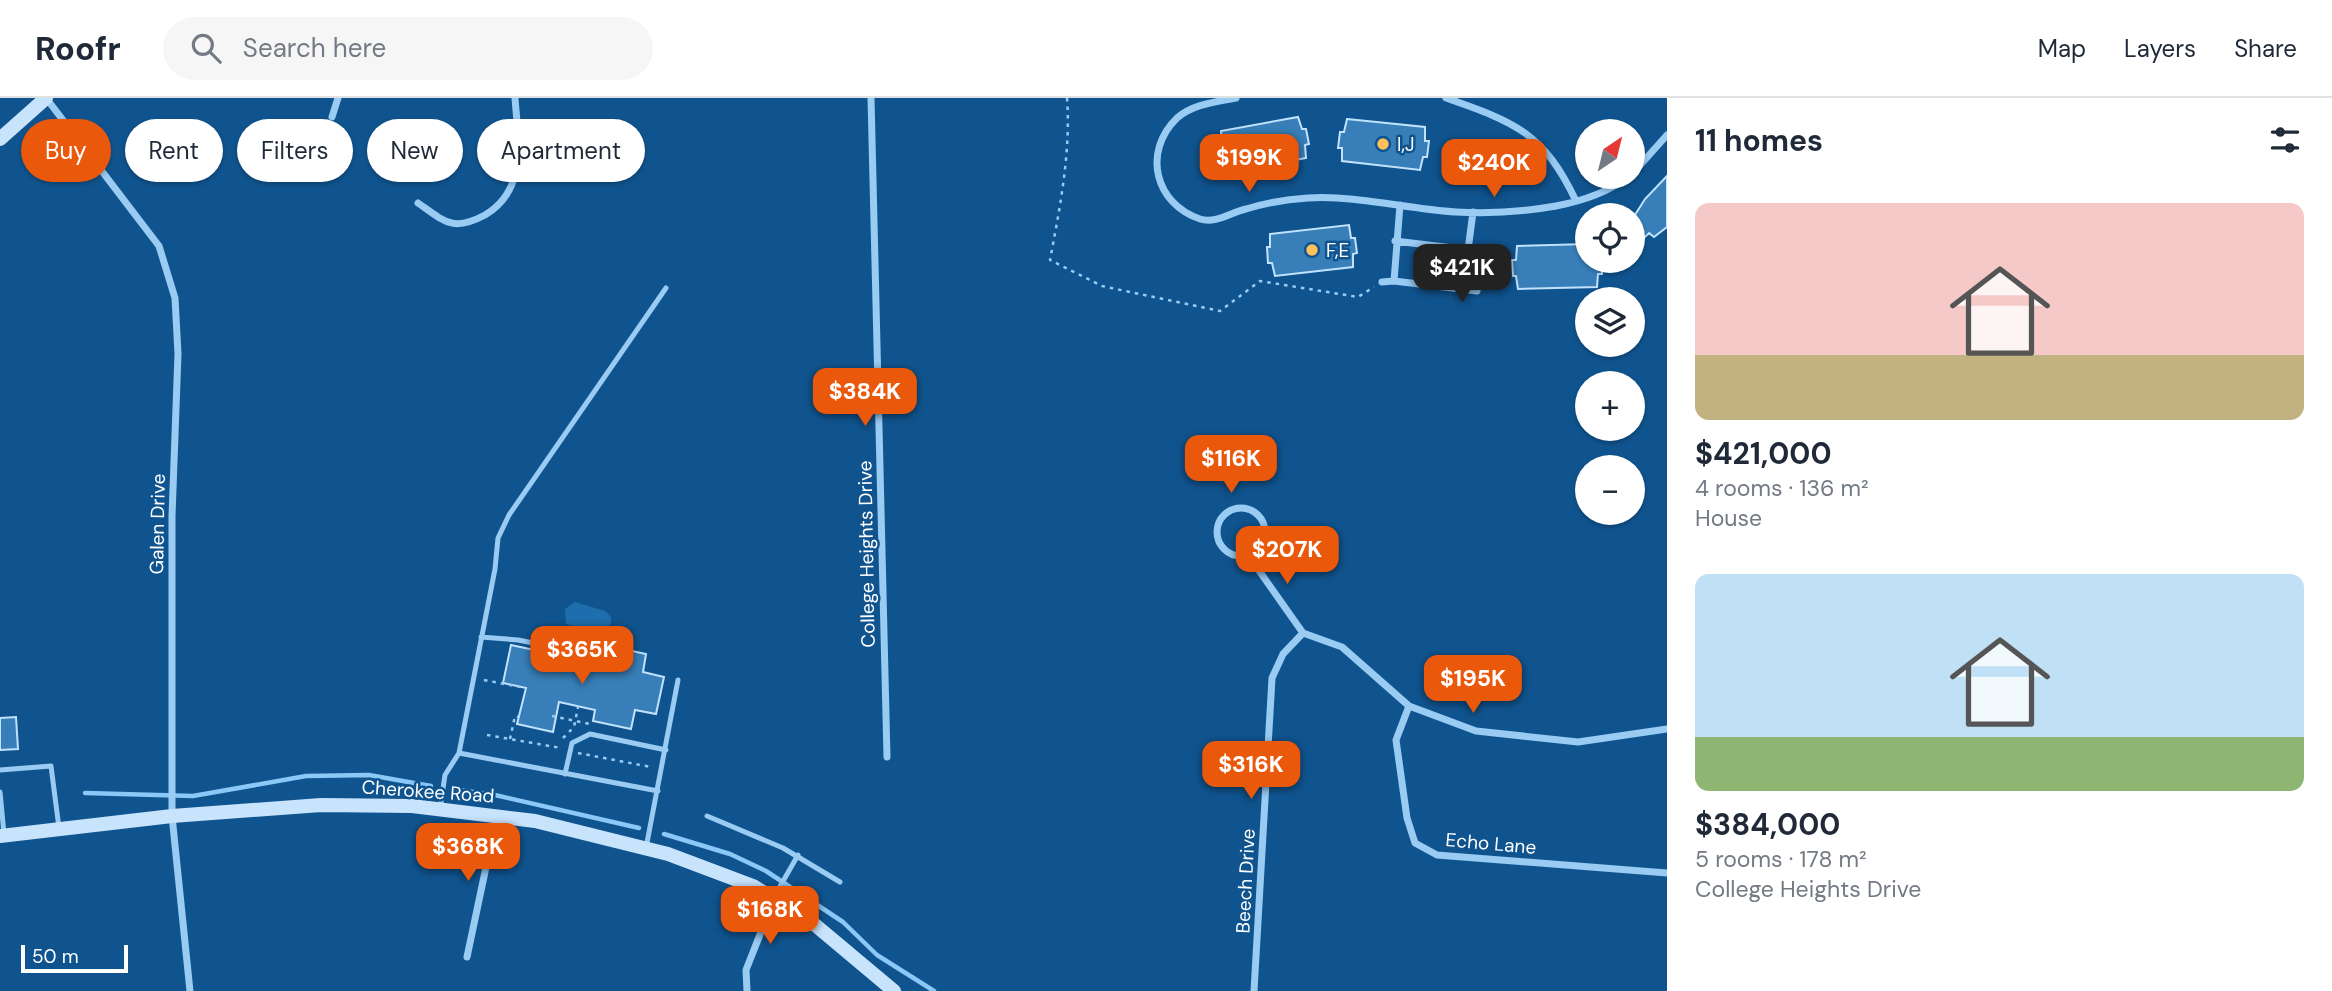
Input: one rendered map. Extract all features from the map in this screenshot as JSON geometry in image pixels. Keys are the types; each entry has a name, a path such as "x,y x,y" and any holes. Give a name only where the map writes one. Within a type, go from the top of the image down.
{"main road":[{"path":"0,139 46,98"},
{"name":"Cherokee Road","path":"2,836 172,816 321,805 383,804 497,814 646,848 709,868 774,897 814,924 894,991"}],"street":[{"name":"Galen Drive","path":"46,98 129,202 159,246 175,298 178,328 172,516 172,816 190,991"},
{"path":"332,117 338,98"},
{"path":"418,204 449,224 465,225 503,203 512,189 519,154 515,98"},
{"name":"College Heights Drive","path":"871,98 887,757"},
{"path":"1236,98 1201,104 1177,118 1159,148 1155,167 1164,193 1201,219 1213,220 1245,209 1308,198 1473,212 1522,211 1576,201 1611,189"},
{"path":"1446,98 1514,125 1542,146 1555,160 1576,201"},
{"path":"1645,160 1667,135"},
{"path":"1394,281 1395,241 1400,205"},
{"path":"1468,250 1473,212"},
{"path":"1382,282 1394,281 1477,291 1478,251 1395,241"},
{"path":"1248,555 1262,544 1264,526 1253,511 1235,509 1220,520 1218,538 1229,553 1248,555 1303,633 1342,647 1409,706 1476,731 1578,742 1667,729"},
{"name":"Beech Drive","path":"1254,991 1272,678 1283,654 1303,633"},
{"name":"Echo Lane","path":"1409,706 1396,740 1407,818 1415,843 1437,855 1667,873"},
{"path":"467,957 497,814"},
{"path":"747,991 746,970 774,897"}],"lane":[{"path":"440,809 444,775 459,753 498,538 509,515 666,288"},
{"path":"481,637 518,640 600,656"},
{"path":"646,848 678,680"},
{"path":"565,774 572,743 590,734 666,750"},
{"path":"459,753 658,791"},
{"path":"0,770 51,766 60,831"},
{"path":"0,792 2,836"},
{"path":"707,816 798,855 840,882"},
{"path":"774,897 798,855"}],"path":[{"path":"1067,98 1069,128 1060,210 1050,260 1102,286 1220,311 1260,281 1358,297 1382,282"},
{"path":"474,677 520,687"},
{"path":"561,749 564,735 574,727 578,706"},
{"path":"510,739 515,716 518,717"},
{"path":"552,716 599,726"},
{"path":"487,735 662,770"}],"shaded area":[{"path":"575,602 605,611 611,617 611,624 600,634 566,624 565,609"}],"building":[{"path":"1298,117 1302,129 1306,129 1309,144 1305,145 1306,158 1229,173 1225,160 1221,161 1218,145 1222,144 1221,131"},
{"name":"I,J","path":"1347,119 1425,127 1425,141 1429,141 1427,157 1423,157 1420,170 1342,161 1342,148 1338,148 1340,132 1344,132"},
{"path":"1462,157 1491,157 1492,176 1462,177"},
{"path":"1667,176 1667,227 1654,237 1649,233 1645,237 1645,203 1642,203"},
{"name":"F,E","path":"1349,225 1351,238 1355,238 1357,253 1353,254 1353,267 1275,276 1272,263 1268,263 1270,234"},
{"path":"1575,244 1575,273 1602,273 1598,274 1597,287 1518,289 1516,276 1513,276 1512,260 1516,260 1517,246"},
{"path":"511,645 605,665 609,646 646,654 643,672 664,677 656,714 635,710 631,729 593,721 595,710 559,702 553,732 517,724 526,688 503,683"},
{"path":"16,717 18,749 0,750 0,718"}],"waterway":[{"path":"85,793 193,796 306,776 369,775 431,786"},
{"path":"452,789 495,795 639,828"},
{"path":"664,834 730,854 766,871 843,922 877,955 934,991"}],"place":[{"name":"I,J","path":"1383,144"},
{"name":"F,E","path":"1312,250"}]}
